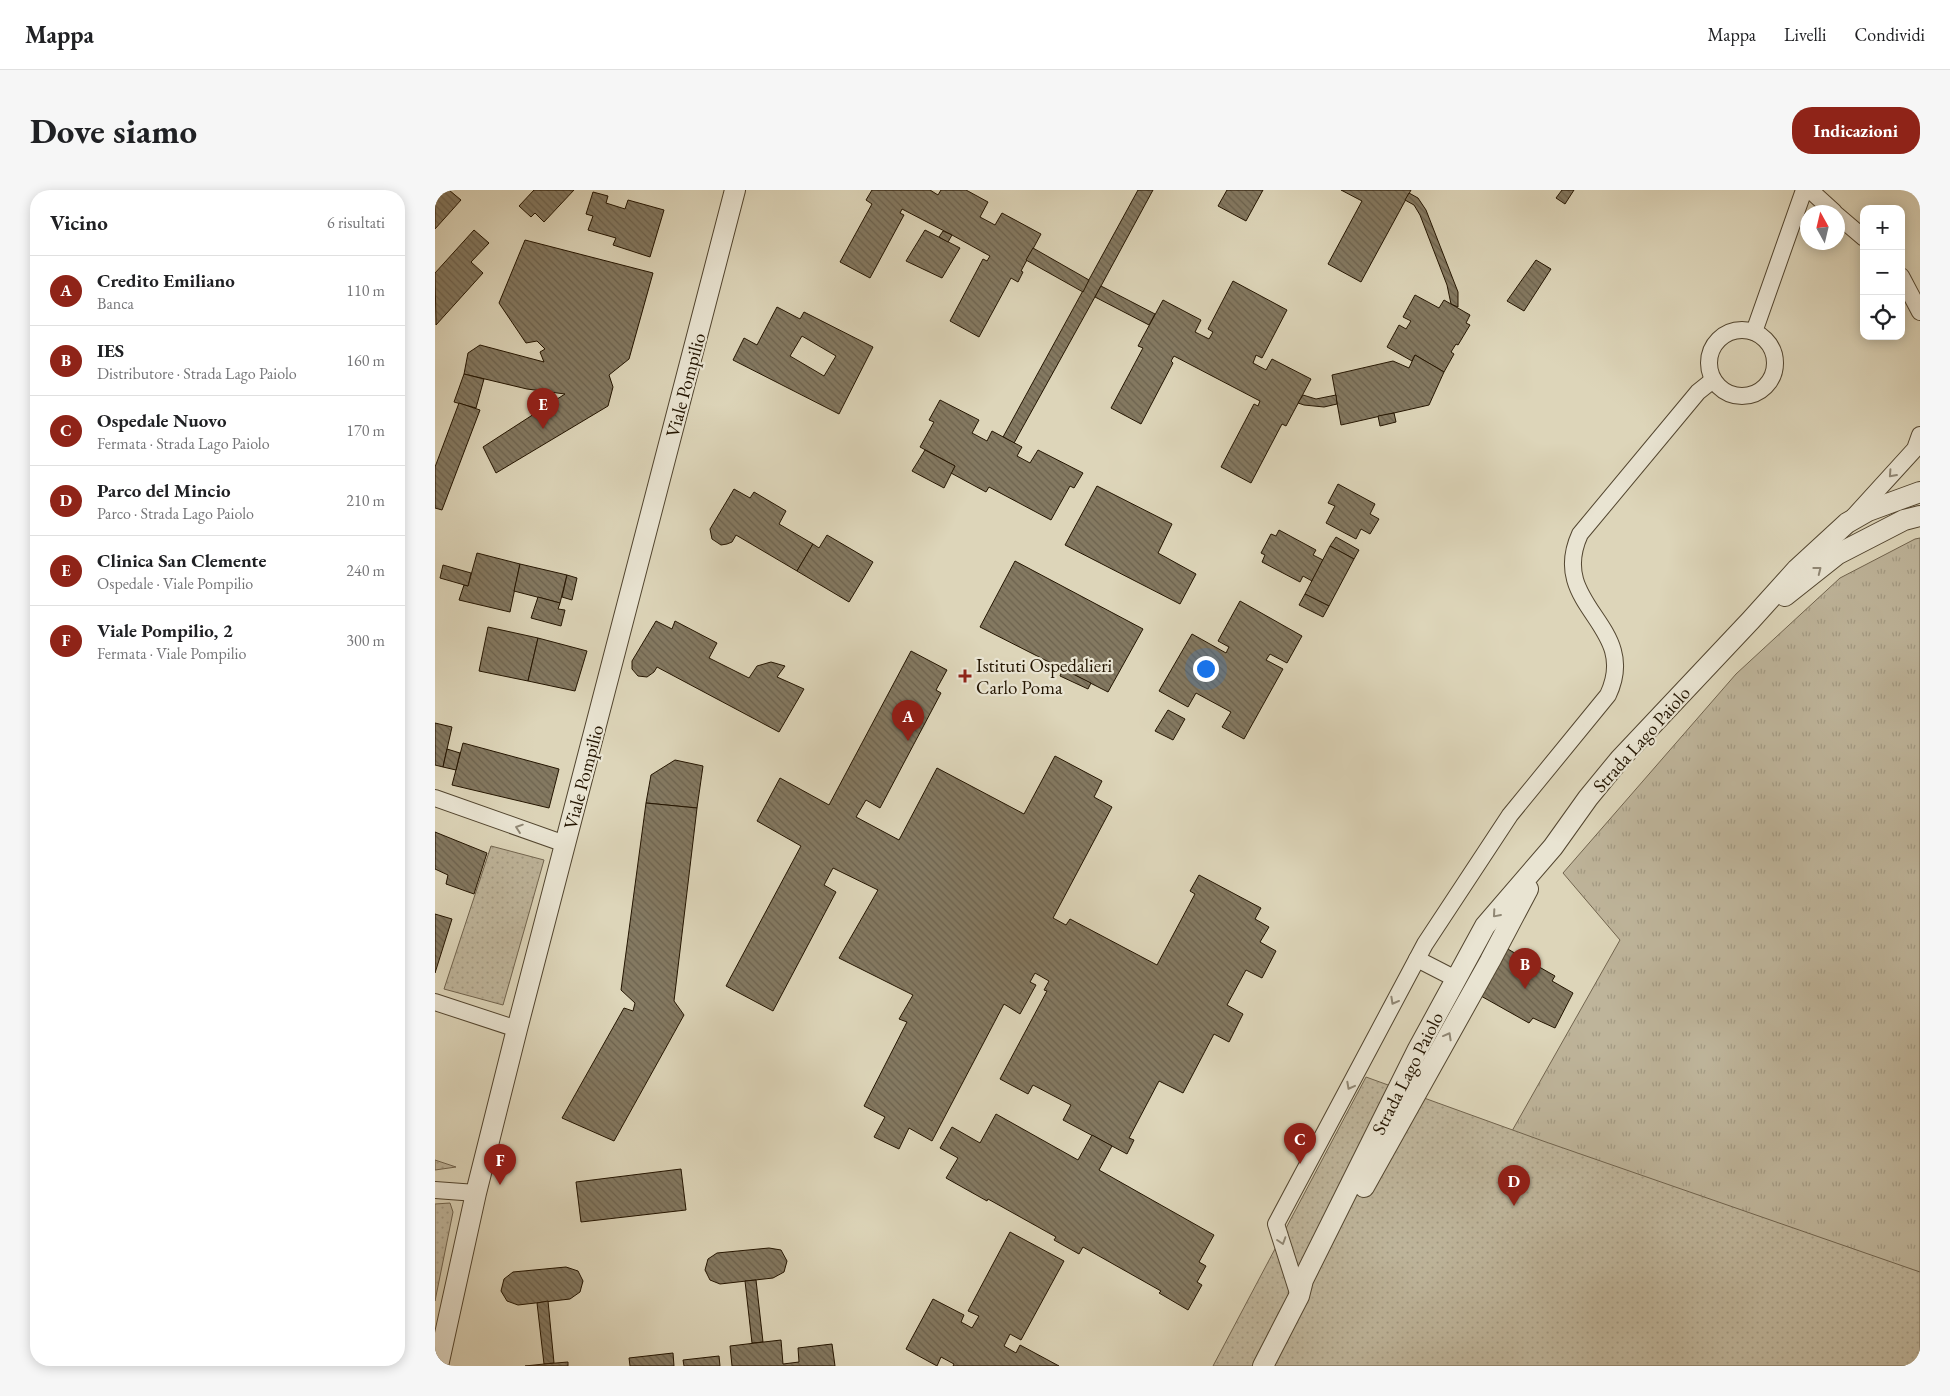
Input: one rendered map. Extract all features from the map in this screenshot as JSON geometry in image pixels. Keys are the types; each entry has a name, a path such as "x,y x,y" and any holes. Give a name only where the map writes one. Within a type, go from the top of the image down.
{"street":[{"name":"Viale Pompilio","path":"438,1366 476,1193 517,1029 735,190"},
{"path":"1754,332 1804,190"},
{"path":"1810,190 1826,205"},
{"path":"1845,222 1860,235"},
{"path":"1905,273 1920,282"},
{"path":"1905,283 1919,309"},
{"path":"1733,331 1754,332 1770,346 1774,355 1775,366 1773,376 1759,392 1749,396 1729,394 1713,380 1709,361 1711,352 1715,344 1723,336 1733,331"},
{"path":"1299,1296 1276,1224 1425,944 1510,815 1608,695 1616,672 1616,660 1607,636 1580,595 1573,575 1575,546 1580,534 1698,392 1713,380"},
{"path":"1847,523 1915,449 1920,435"},
{"name":"Strada Lago Paiolo","path":"1299,1296 1307,1271 1418,1049 1485,926 1539,864 1620,759 1797,569 1847,523 1869,511 1920,492"},
{"name":"Strada Lago Paiolo","path":"1751,620 1838,554 1904,520 1920,516"},
{"path":"435,798 565,844"},
{"name":"Strada Lago Paiolo","path":"1263,1366 1299,1296 1310,1283 1486,969 1539,864"},
{"path":"1417,959 1456,979"},
{"path":"435,1002 517,1029"},
{"path":"435,1190 476,1193"}],"green space":[{"path":"1920,538 1920,1366 1295,1366 1499,1154 1620,940 1563,873 1736,674 1840,578"},
{"path":"491,846 544,860 503,1005 444,989"},
{"path":"1366,1077 1543,1141 1920,1272 1920,1366 1213,1366"},
{"path":"435,1160 456,1167 435,1170"},
{"path":"450,1203 453,1212 435,1301 435,1204"}],"building":[{"path":"435,190 449,190 461,200 435,229"},
{"path":"534,190 574,190 544,222 535,213 531,217 519,206"},
{"path":"872,190 930,190 938,195 941,190 966,190 988,202 980,217 995,225 1002,213 1041,234 1021,271 1023,272 1018,282 1011,278 979,337 950,321 983,259 987,261 990,256 952,235 902,209 900,213 904,215 870,278 840,262 872,204 866,200"},
{"path":"1138,190 1153,190 1014,443 1003,437"},
{"path":"1227,190 1263,190 1246,221 1218,206"},
{"path":"1341,190 1411,190 1361,282 1328,264 1362,201"},
{"path":"1562,190 1574,190 1565,204 1556,198"},
{"path":"593,192 608,196 606,203 625,209 628,200 664,210 650,257 613,245 616,238 588,230 593,216 586,214"},
{"path":"1409,193 1418,198 1426,210 1458,292 1458,307 1451,304 1447,285 1420,215 1414,205 1405,200"},
{"path":"474,230 489,243 471,262 483,273 436,325 435,273"},
{"path":"925,230 960,248 942,278 906,261"},
{"path":"943,231 952,235 948,242 939,237"},
{"path":"525,240 653,273 629,359 609,375 613,387 608,406 496,473 483,447 565,394 527,389 464,374 468,353 480,345 544,362 540,352 545,349 537,341 526,343 499,303"},
{"path":"1033,248 1089,280 1083,292 1026,260"},
{"path":"1536,260 1551,269 1524,311 1507,301"},
{"path":"1233,281 1287,310 1262,358 1256,355 1253,363 1266,370 1272,359 1311,379 1286,426 1282,424 1251,483 1221,467 1254,404 1258,406 1260,401 1174,356 1171,361 1173,363 1141,424 1111,408 1143,348 1138,346 1163,300 1201,320 1195,332 1209,339 1213,332 1208,329"},
{"path":"1101,286 1155,314 1149,325 1095,297"},
{"path":"1415,295 1439,308 1444,300 1470,315 1466,323 1470,325 1458,345 1456,344 1451,352 1454,354 1444,372 1415,355 1412,361 1387,347 1399,325 1406,329 1411,321 1403,317"},
{"path":"777,307 800,319 804,312 873,347 839,414 733,360 744,338 757,345","holes":["802,336 836,356 824,376 790,356"]},
{"path":"1415,355 1444,372 1429,405 1341,425 1332,375 1393,361 1409,368"},
{"path":"464,374 484,379 476,408 454,402"},
{"path":"1303,395 1316,399 1336,395 1337,404 1324,407 1298,403"},
{"path":"940,400 979,420 972,433 987,441 992,431 1022,447 1017,456 1030,463 1038,450 1083,473 1074,488 1070,486 1051,520 989,487 986,492 951,473 955,466 920,447 934,422 929,420"},
{"path":"459,403 480,410 442,510 435,508 435,467"},
{"path":"1394,413 1396,422 1380,426 1378,416"},
{"path":"925,450 955,466 944,488 912,471"},
{"path":"1338,484 1375,504 1370,514 1379,519 1370,534 1361,529 1356,539 1326,523 1335,506 1328,503"},
{"path":"1097,486 1172,524 1158,553 1196,574 1180,604 1065,545"},
{"path":"734,489 750,498 754,492 786,511 779,524 813,544 797,571 736,535 732,542 721,545 712,539 710,529"},
{"path":"1279,530 1316,550 1313,555 1323,560 1312,581 1303,576 1300,582 1262,562 1265,555 1261,553 1271,534 1276,536"},
{"path":"827,535 873,562 849,602 797,571 813,544 819,548"},
{"path":"1336,537 1359,550 1354,559 1330,546"},
{"path":"1330,546 1354,559 1329,606 1305,594"},
{"path":"477,553 520,564 510,612 459,600 464,585 468,586"},
{"path":"1015,561 1143,629 1108,692 980,627"},
{"path":"520,564 567,575 560,603 514,591"},
{"path":"443,565 471,573 468,586 440,578"},
{"path":"567,575 577,578 572,600 562,597"},
{"path":"1305,594 1329,606 1323,617 1299,605"},
{"path":"538,597 560,603 558,609 565,610 561,626 531,618"},
{"path":"1240,601 1302,636 1287,663 1270,654 1266,660 1283,669 1244,739 1222,727 1231,712 1196,693 1188,707 1159,691 1192,634 1226,653 1229,647 1218,641"},
{"path":"656,621 672,629 675,621 717,643 709,658 749,678 757,666 771,662 785,666 777,677 804,689 779,732 657,667 647,677 638,676 632,669 632,661"},
{"path":"488,627 538,638 528,681 479,671"},
{"path":"538,638 587,651 575,691 528,681"},
{"path":"911,651 947,670 936,690 941,693 880,808 866,800 856,817 899,840 937,768 1024,814 1055,756 1102,781 1094,797 1112,807 1053,918 1066,925 1070,919 1157,965 1195,894 1190,891 1199,875 1261,908 1255,919 1269,927 1260,942 1276,951 1262,978 1246,970 1227,1005 1243,1014 1229,1042 1214,1034 1183,1093 1159,1081 1129,1138 1134,1140 1127,1154 1063,1120 1071,1105 1033,1085 1028,1094 1000,1079 1047,991 1044,990 1049,981 1035,973 1030,982 1036,985 1020,1014 1004,1004 932,1141 909,1128 899,1149 874,1137 885,1117 864,1106 907,1022 899,1019 913,995 839,958 878,890 833,868 824,885 836,892 773,1011 726,986 801,846 757,821 780,778 829,805"},
{"path":"1063,669 1091,683 1088,689 1060,676"},
{"path":"1168,710 1185,719 1173,740 1155,731"},
{"path":"435,723 452,727 443,767 435,765"},
{"path":"463,743 559,769 549,808 452,785"},
{"path":"447,749 460,753 456,770 443,767"},
{"path":"675,760 703,766 697,808 646,803 651,775"},
{"path":"646,803 697,808 674,1001 684,1015 614,1141 562,1118 624,1008 633,1011 635,1003 621,990"},
{"path":"435,832 487,853 474,894 446,884 448,875 435,869"},
{"path":"435,914 452,919 435,973"},
{"path":"1506,948 1555,976 1552,981 1573,993 1555,1028 1533,1018 1529,1023 1481,996"},
{"path":"996,1114 1078,1160 1092,1135 1112,1146 1099,1170 1214,1235 1199,1262 1206,1266 1197,1282 1202,1285 1188,1310 1159,1293 1161,1291 1083,1247 1079,1254 1054,1240 1056,1237 946,1178 958,1158 940,1148 952,1127 980,1143"},
{"path":"681,1169 686,1210 581,1222 576,1182"},
{"path":"1010,1232 1064,1261 1021,1340 1010,1334 1004,1346 1016,1353 1020,1345 1059,1366 953,1366 954,1364 941,1357 937,1366 906,1349 933,1299 964,1315 961,1322 972,1328 979,1316 968,1311"},
{"path":"769,1248 781,1250 787,1261 784,1272 773,1278 720,1284 710,1280 705,1270 708,1259 717,1253"},
{"path":"566,1267 578,1271 583,1281 580,1292 570,1299 518,1305 507,1301 501,1291 504,1279 513,1272"},
{"path":"756,1280 763,1342 752,1343 745,1281"},
{"path":"548,1301 554,1363 544,1364 537,1303"},
{"path":"781,1340 783,1364 799,1362 798,1348 832,1344 835,1366 732,1366 730,1346"},
{"path":"673,1353 674,1366 630,1366 629,1358"},
{"path":"719,1356 720,1366 684,1366 683,1360"},
{"path":"568,1362 568,1366 525,1366 544,1364"}],"place":[{"name":"Clinica San Clemente","path":"543,429"},
{"name":"Istituti Ospedalieri Carlo Poma","path":"965,676"},
{"name":"Credito Emiliano","path":"908,741"},
{"name":"IES","path":"1525,989"},
{"name":"Ospedale Nuovo","path":"1300,1164"},
{"name":"Viale Pompilio, 2","path":"500,1185"},
{"name":"Parco del Mincio","path":"1514,1206"}]}
